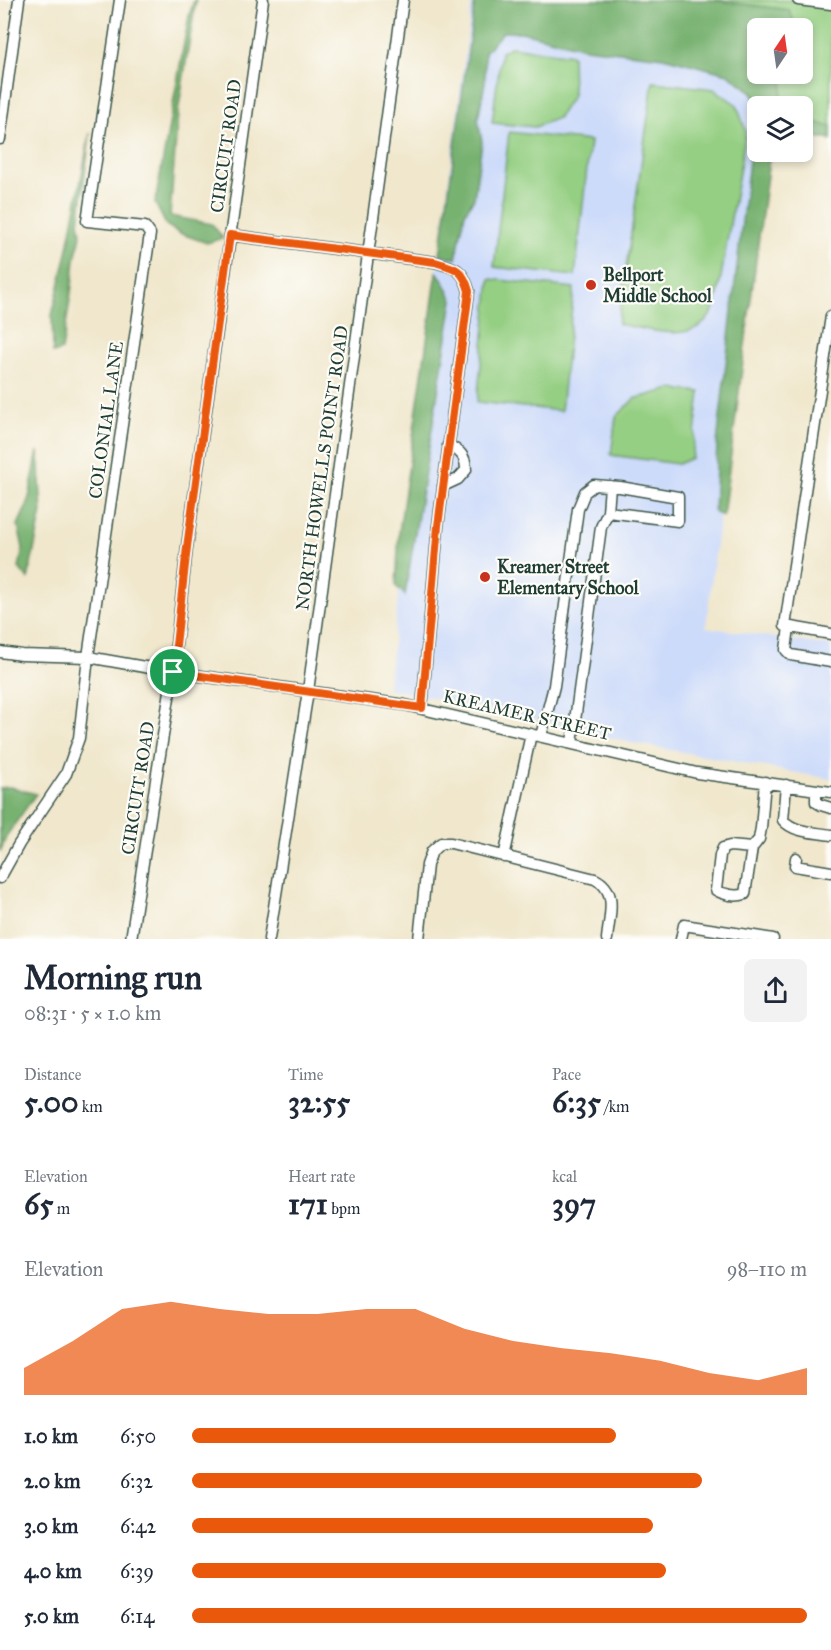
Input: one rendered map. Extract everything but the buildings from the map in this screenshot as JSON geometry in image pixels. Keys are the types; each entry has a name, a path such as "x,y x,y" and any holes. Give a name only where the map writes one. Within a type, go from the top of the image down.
{"street":[{"path":"0,139 20,0"},
{"name":"COLONIAL LANE","path":"0,878 19,844 54,793 69,766 79,738 88,657 150,234 145,227 87,221 120,0"},
{"name":"CIRCUIT ROAD","path":"131,939 173,672 187,547 263,0"},
{"name":"NORTH HOWELLS POINT ROAD","path":"270,939 308,690 403,0"},
{"path":"798,0 831,4"},
{"path":"230,235 435,262 456,268 465,277 469,291 443,486 422,708"},
{"path":"831,316 785,626 831,634"},
{"path":"443,486 458,478 466,470 466,461 461,453 448,446"},
{"path":"504,857 536,735 554,686 578,509 585,492 594,485 678,497 678,521 608,512"},
{"path":"572,743 601,527 608,512 610,486"},
{"path":"789,627 786,650 791,655 831,662"},
{"name":"KREAMER STREET","path":"0,652 88,657 173,672 422,708 697,773 831,792"},
{"path":"752,848 730,846 723,848 720,855 716,890 740,896 745,894 752,848 759,839 761,828 765,782"},
{"path":"786,785 783,820 787,826 795,830 831,835"},
{"path":"816,790 816,802 831,808"},
{"path":"419,939 426,865 432,851 441,843 451,843 595,879 605,885 610,893 607,939"},
{"path":"795,858 795,866 831,872"},
{"path":"681,939 684,926 773,939"}],"shaded area":[{"name":"Bellport Middle School","path":"472,0 705,0 747,22 747,84 758,84 758,96 747,96 747,162 763,162 706,627 831,646 831,779 632,743 550,722 388,688 418,419"}],"green space":[{"path":"194,0 196,0 178,112 170,216 212,224 223,238 207,243 179,233 166,225 155,203 189,16"},
{"path":"475,0 711,0 789,10 793,18 747,18 747,84 783,84 781,96 753,96 753,93 728,74 663,57 585,48 522,32 503,32 485,52 485,82 478,119 482,142 474,198 465,213 456,259 440,254"},
{"path":"705,0 831,0 831,140 813,137 813,96 770,96 772,84 813,84 813,18 752,18"},
{"path":"510,47 572,55 573,95 558,118 535,127 492,123 501,52"},
{"path":"653,82 714,89 737,105 746,132 715,306 704,322 694,329 683,332 670,333 618,324"},
{"path":"813,121 831,127 831,138 813,136"},
{"path":"509,132 590,141 575,276 494,267"},
{"path":"90,133 79,223 80,238 62,350 53,353 52,315 67,253"},
{"path":"749,162 769,162 723,516 714,512 717,444"},
{"path":"437,272 453,300 405,595 396,586 399,532"},
{"path":"490,279 574,288 561,411 477,402"},
{"path":"671,389 700,392 692,458 678,464 611,455 616,417 634,399"},
{"path":"38,451 42,512 28,579 19,568 23,548 18,525 28,503"},
{"path":"10,787 36,794 7,835 0,852 0,788"}],"place":[{"name":"Bellport Middle School","path":"591,285"},
{"name":"Kreamer Street Elementary School","path":"485,577"}],"route":[{"path":"230,235 435,262 456,268 465,277 469,291 438,526 422,708 173,672 187,547 230,235"}]}
